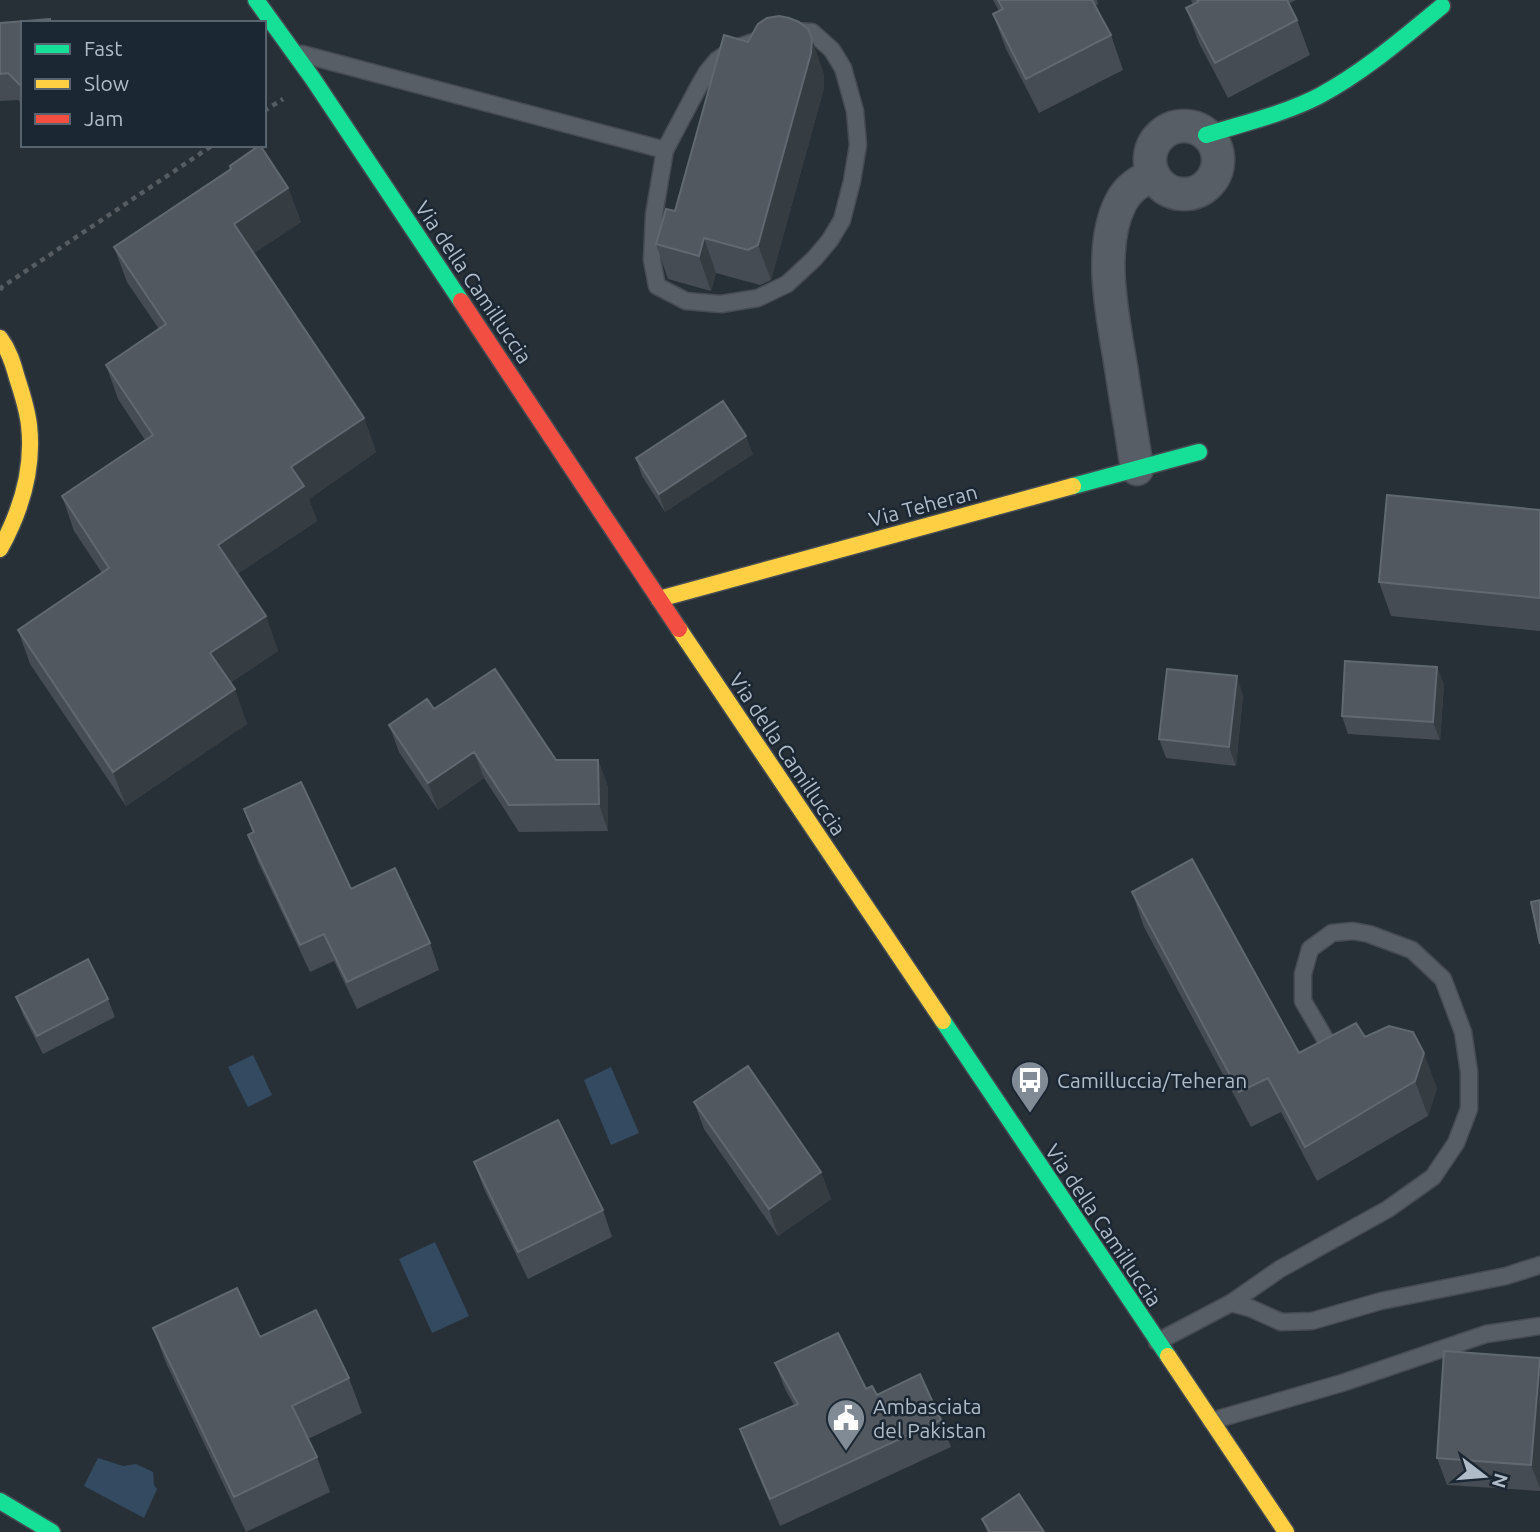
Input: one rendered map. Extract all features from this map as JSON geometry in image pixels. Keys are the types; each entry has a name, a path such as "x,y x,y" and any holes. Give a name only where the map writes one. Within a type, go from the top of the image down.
{"main road":[{"name":"Via della Camilluccia","path":"256,0 457,293 659,599 1286,1532"},
{"path":"1206,135 1296,107 1320,95 1349,79 1442,6"},
{"path":"0,338 9,354 26,406 30,447 25,489 0,549"},
{"name":"Via Teheran","path":"659,599 1199,453"},
{"path":"0,1501 52,1532"}],"street":[{"path":"1174,128 1197,129 1206,135 1217,151 1214,175 1208,184 1189,194 1168,190 1153,175 1151,152 1156,141 1174,128"},
{"path":"1137,469 1112,306 1109,264 1112,229 1122,200 1130,189 1153,175"}],"lane":[{"path":"793,31 812,32 832,50 843,68 855,111 858,145 842,220 814,259 787,284 758,298 721,304 686,301 657,286 652,260 653,227 665,150 707,72 717,60 733,49 793,31"},
{"path":"294,52 665,150"},
{"path":"1157,1342 1231,1303 1280,1269 1388,1209 1433,1177 1456,1143 1469,1109 1469,1072 1463,1032 1443,979 1412,950 1353,931 1332,933 1310,949 1303,974 1303,1001 1331,1049"},
{"path":"1231,1303 1281,1322 1312,1321 1381,1301 1506,1276 1540,1265"},
{"path":"1211,1421 1342,1383 1486,1334 1540,1326"}],"path":[{"path":"0,290 210,147"}],"water":[{"path":"253,1055 272,1095 248,1107 228,1067"},
{"path":"611,1067 639,1133 611,1145 584,1080"},
{"path":"435,1242 469,1316 432,1333 399,1259"},
{"path":"98,1458 123,1466 136,1464 153,1472 157,1489 144,1518 84,1486"}],"building":[{"path":"998,0 1092,0 1111,35 1026,79 993,14 1003,9"},
{"path":"1197,0 1287,0 1297,20 1215,63 1186,8 1198,2"},
{"path":"779,16 799,22 808,29 812,39 811,53 758,245 748,250 704,238 699,256 656,244 666,209 675,211 724,35 748,42 758,24 767,18"},
{"path":"21,21 21,86 8,73 0,74 0,23"},
{"path":"257,147 261,147 288,188 234,224 364,418 291,467 304,486 218,545 266,616 210,653 235,689 113,772 18,630 109,568 62,496 153,435 106,365 166,324 114,247 231,169 230,166"},
{"path":"723,401 746,436 659,494 636,458"},
{"path":"1387,495 1540,510 1540,598 1379,582"},
{"path":"1345,661 1437,667 1433,722 1342,716"},
{"path":"495,669 556,760 598,760 599,804 509,805 474,752 428,783 389,725 427,699 434,709"},
{"path":"1167,669 1237,676 1229,747 1159,739"},
{"path":"301,782 351,889 395,868 430,943 347,982 324,934 300,945 248,835 254,832 244,809"},
{"path":"1192,859 1299,1053 1356,1023 1365,1037 1389,1026 1413,1032 1424,1053 1415,1081 1305,1147 1268,1078 1239,1092 1132,892"},
{"path":"1540,900 1540,944 1531,902"},
{"path":"88,959 108,999 37,1036 16,997"},
{"path":"748,1066 821,1172 769,1209 694,1102"},
{"path":"558,1120 603,1210 518,1252 474,1162"},
{"path":"237,1288 260,1337 316,1310 349,1378 292,1406 317,1457 234,1497 153,1328"},
{"path":"838,1333 866,1389 872,1386 877,1395 920,1374 941,1420 770,1499 740,1429 798,1404 775,1363"},
{"path":"1444,1351 1540,1358 1531,1465 1437,1458"},
{"path":"1019,1494 1044,1532 990,1532 982,1519"}],"traffic: fast":[{"path":"256,0 313,79 461,301"},
{"path":"1206,135 1278,113 1336,87 1442,6"},
{"path":"1073,486 1199,452"},
{"path":"943,1021 1168,1356"},
{"path":"0,1501 52,1532"}],"traffic: slow":[{"path":"0,338 10,357 22,395 30,441 28,474 20,505 0,549"},
{"path":"659,599 1073,486"},
{"path":"679,629 943,1021"},
{"path":"1168,1356 1286,1532"}],"traffic: jam":[{"path":"461,301 679,629"}],"place":[{"name":"Camilluccia/Teheran","path":"1030,1114"},
{"name":"Ambasciata del Pakistan","path":"846,1452"}]}
